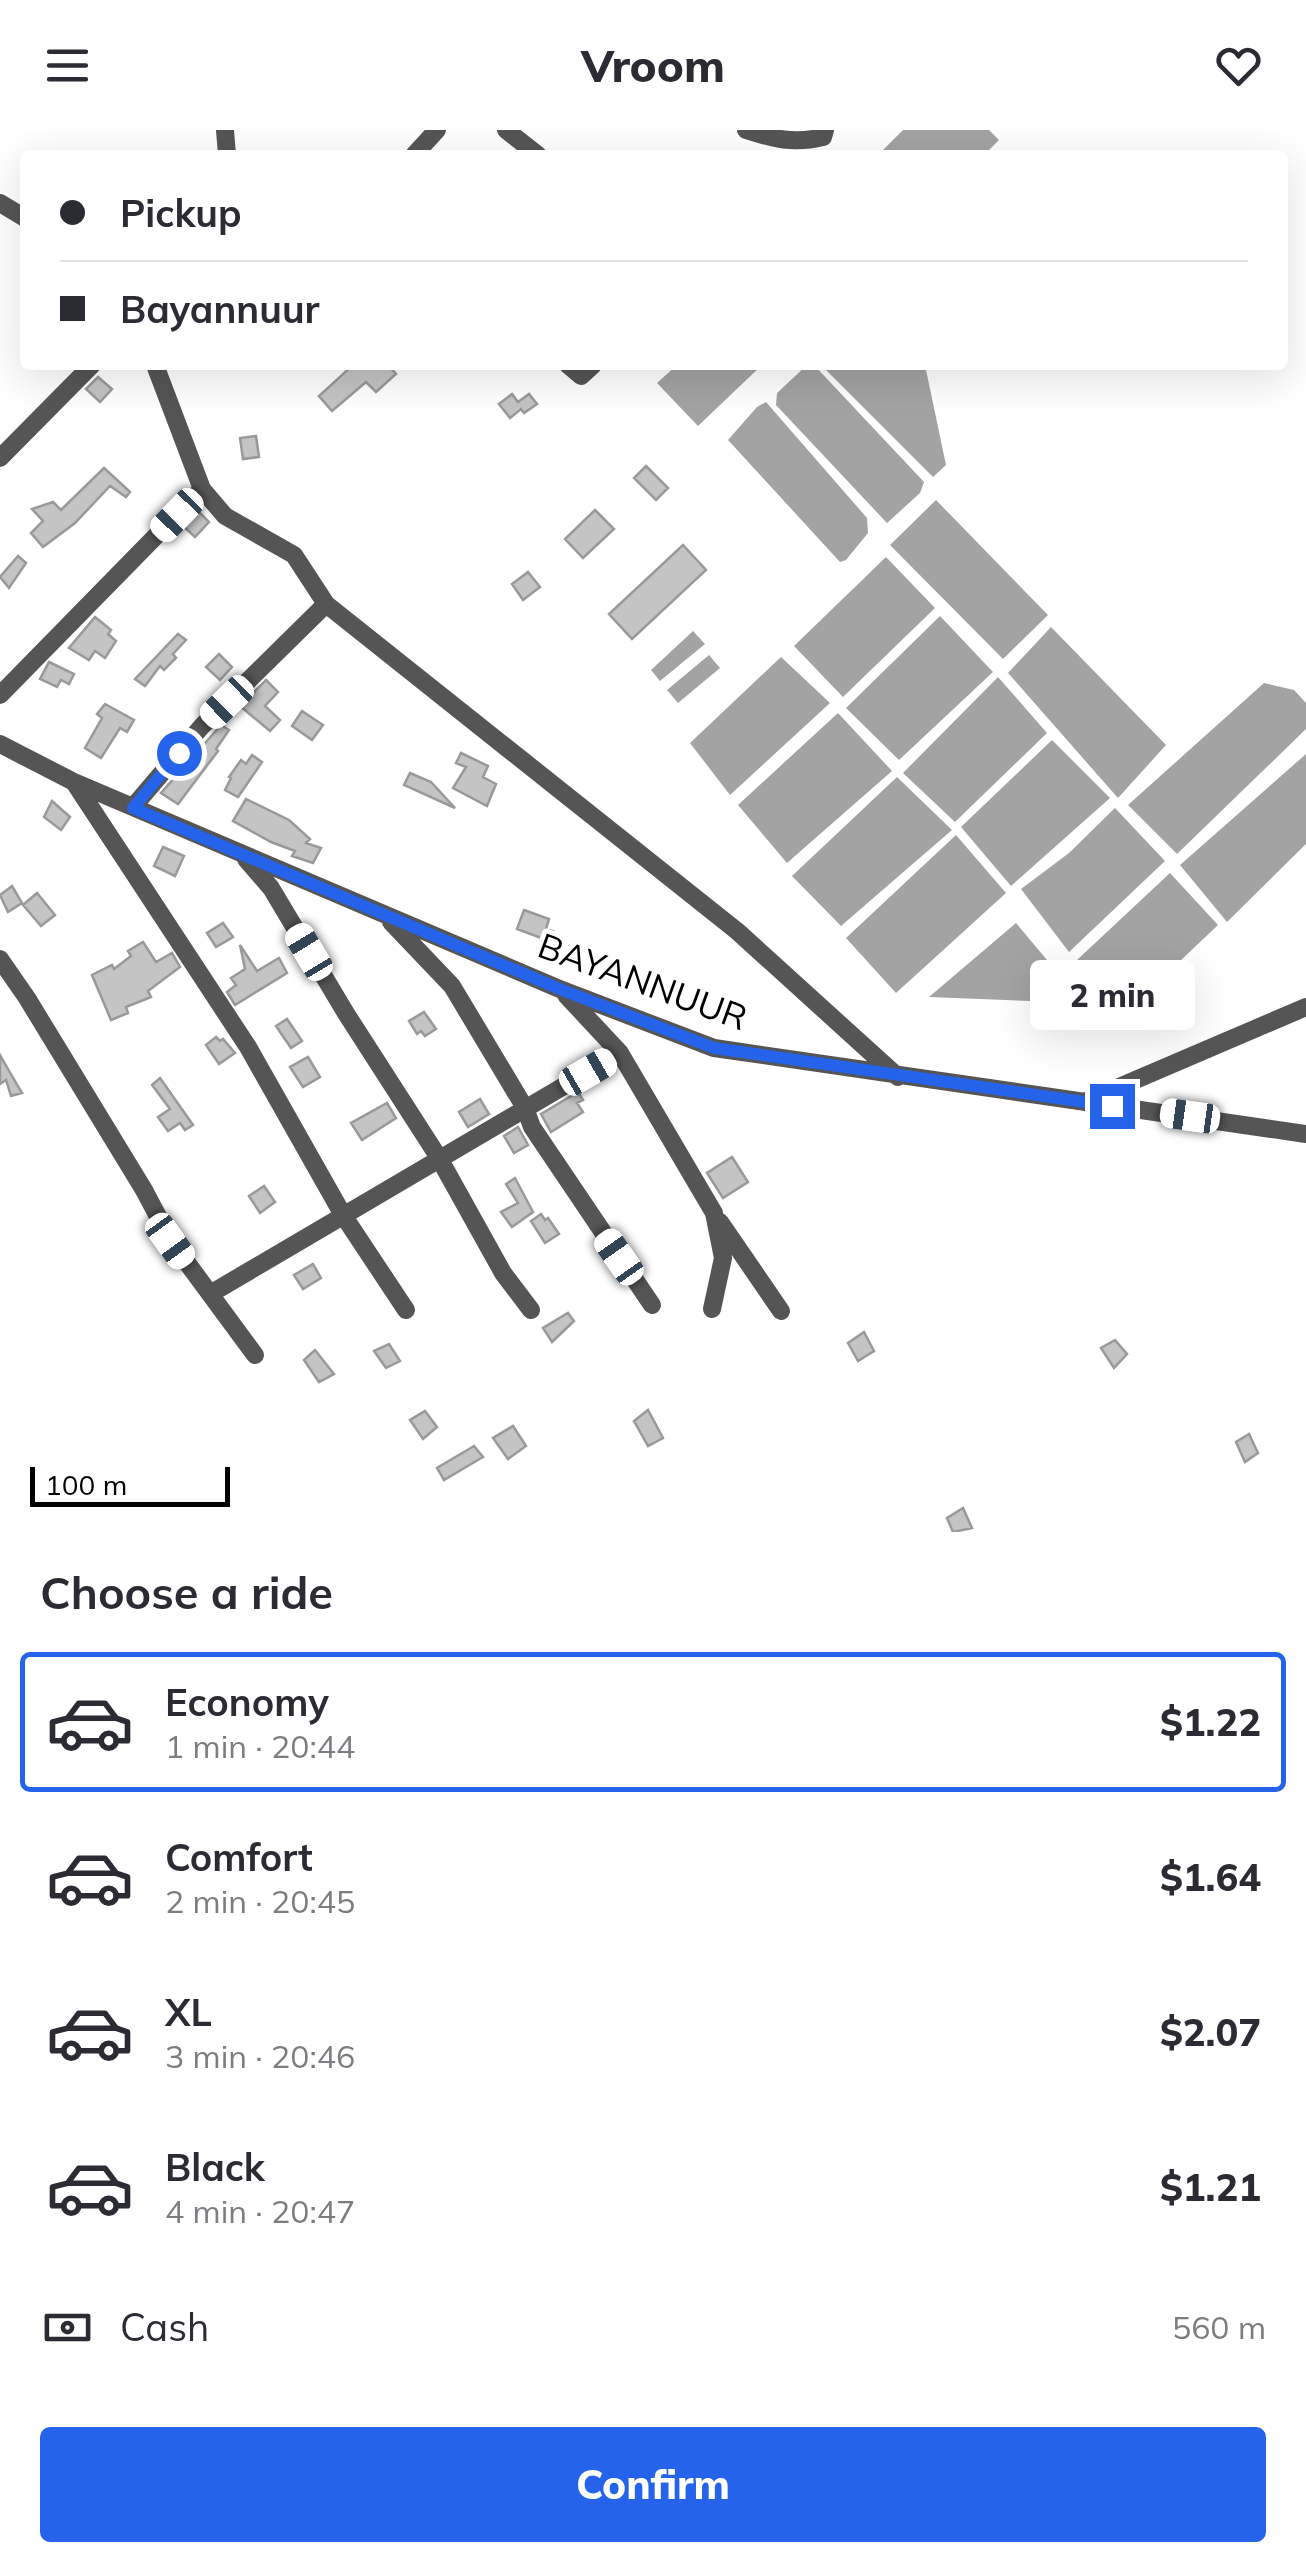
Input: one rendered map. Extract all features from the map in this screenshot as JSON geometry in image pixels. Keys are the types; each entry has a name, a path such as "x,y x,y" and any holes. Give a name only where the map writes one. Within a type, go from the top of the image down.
{"street":[{"path":"419,150 437,130"},
{"path":"506,130 532,150"},
{"path":"746,130 797,149 822,137 824,130"},
{"path":"0,458 87,370"},
{"path":"157,370 202,489 226,516 294,555 326,604 737,932 898,1077"},
{"path":"0,696 202,489"},
{"path":"133,808 202,726 326,604"},
{"name":"BAYANNUUR","path":"0,744 133,808 562,990 714,1048 1306,1134"},
{"path":"74,782 248,1046 343,1215 406,1310"},
{"path":"242,854 271,888 347,1016 439,1158 503,1274 530,1310"},
{"path":"384,914 452,986 532,1126 652,1304"},
{"path":"0,960 144,1190 170,1241 254,1354"},
{"path":"562,990 620,1054 714,1214 781,1312"},
{"path":"1083,1102 1306,1007"},
{"path":"210,1294 620,1054"},
{"path":"712,1309 724,1258 714,1214"}],"shaded area":[{"path":"903,130 989,130 999,140 989,150 883,150"},
{"path":"671,370 757,370 698,426 657,383"},
{"path":"802,370 819,370 924,482 920,493 887,523 776,405 777,393"},
{"path":"826,370 926,370 946,465 933,477"},
{"path":"766,402 867,518 868,533 846,560 840,562 728,440"},
{"path":"936,500 1048,615 1003,659 890,545"},
{"path":"886,557 935,608 843,697 794,646"},
{"path":"940,616 993,672 899,760 846,708"},
{"path":"1051,627 1166,745 1118,798 1008,673"},
{"path":"693,631 705,644 660,681 651,670"},
{"path":"709,655 720,668 678,703 667,690"},
{"path":"781,657 830,703 730,795 690,743"},
{"path":"998,677 1047,733 955,822 903,773"},
{"path":"1264,683 1294,690 1306,703 1306,729 1177,854 1128,805"},
{"path":"838,713 892,771 787,863 738,805"},
{"path":"1052,740 1110,798 1011,886 961,827"},
{"path":"1306,754 1306,844 1227,922 1180,865"},
{"path":"897,777 952,830 841,926 792,876"},
{"path":"1115,808 1165,861 1069,952 1021,889 1069,853"},
{"path":"956,835 1006,893 896,993 846,938"},
{"path":"1170,873 1218,925 1122,1016 1077,960"},
{"path":"1016,923 1083,1003 929,997"}],"building":[{"path":"348,370 392,370 396,374 376,392 366,382 332,411 319,396"},
{"path":"98,377 112,389 100,402 86,389"},
{"path":"512,394 518,402 529,394 537,404 510,418 499,404"},
{"path":"256,436 259,457 243,459 240,438"},
{"path":"646,466 668,488 656,500 634,478"},
{"path":"104,468 130,492 126,497 110,486 75,523 43,547 31,533 43,521 32,509 53,502 61,510"},
{"path":"595,510 614,529 583,558 565,539"},
{"path":"198,511 209,522 195,537 183,526"},
{"path":"683,545 706,570 632,639 609,614"},
{"path":"18,556 26,563 9,588 0,577"},
{"path":"528,572 540,587 523,600 512,584"},
{"path":"95,617 111,630 108,634 116,641 105,658 95,651 89,660 69,648"},
{"path":"178,634 186,640 173,654 176,658 164,670 160,666 145,686 135,679"},
{"path":"219,654 232,667 220,680 206,667"},
{"path":"49,662 74,674 69,684 61,680 57,687 40,679"},
{"path":"266,680 278,692 265,706 280,720 270,731 240,706"},
{"path":"105,704 134,720 127,732 120,728 101,758 85,748 102,718 97,714"},
{"path":"302,711 323,725 312,740 292,726"},
{"path":"221,725 229,730 218,751 178,804 161,793"},
{"path":"461,753 488,766 483,777 496,784 487,806 453,788 466,767 456,763"},
{"path":"252,755 262,762 238,797 225,790 229,777 241,760 246,764"},
{"path":"410,773 431,782 455,808 404,785"},
{"path":"246,799 289,820 310,839 306,843 321,848 313,863 292,856 295,851 233,821"},
{"path":"52,801 70,817 61,830 44,817"},
{"path":"163,847 184,856 175,876 154,866"},
{"path":"12,886 22,903 8,912 0,895"},
{"path":"37,893 55,915 41,926 23,905"},
{"path":"524,910 549,919 546,929 553,931 549,941 517,929"},
{"path":"223,923 233,937 216,947 207,933"},
{"path":"143,942 156,962 172,953 180,967 148,991 151,997 126,1007 128,1013 111,1020 92,975 112,965 114,969 131,956 128,951"},
{"path":"240,945 257,971 279,958 287,973 235,1005 227,992 236,985 231,978 245,969"},
{"path":"424,1012 436,1029 425,1036 421,1031 417,1034 409,1021"},
{"path":"287,1019 302,1041 291,1048 276,1026"},
{"path":"216,1037 235,1053 219,1064 206,1045"},
{"path":"0,1055 22,1093 11,1096 6,1080 0,1084"},
{"path":"308,1057 320,1077 303,1087 290,1067"},
{"path":"160,1078 193,1125 185,1130 180,1123 168,1131 158,1117 170,1109 152,1085"},
{"path":"578,1092 583,1100 577,1103 583,1112 551,1132 541,1114"},
{"path":"480,1099 489,1114 468,1127 459,1112"},
{"path":"387,1103 396,1118 362,1140 351,1123"},
{"path":"518,1127 528,1145 514,1153 504,1136"},
{"path":"732,1157 748,1182 723,1198 707,1173"},
{"path":"515,1178 533,1212 512,1227 501,1212 518,1203 506,1184"},
{"path":"264,1186 275,1202 260,1213 249,1196"},
{"path":"541,1214 559,1234 545,1243 531,1221"},
{"path":"313,1264 321,1278 303,1289 294,1275"},
{"path":"568,1313 574,1321 552,1342 543,1328"},
{"path":"864,1332 874,1351 858,1361 848,1343"},
{"path":"1115,1340 1127,1354 1114,1368 1101,1348"},
{"path":"389,1344 400,1361 386,1368 374,1351"},
{"path":"315,1350 334,1374 319,1382 304,1360"},
{"path":"648,1410 663,1438 648,1446 634,1421"},
{"path":"425,1411 437,1427 423,1439 410,1420"},
{"path":"513,1426 526,1446 508,1459 493,1438"},
{"path":"1249,1434 1258,1453 1245,1462 1236,1442"},
{"path":"474,1446 483,1457 444,1480 437,1468"},
{"path":"963,1508 972,1528 953,1532 947,1518"}],"route":[{"path":"179,753 133,808 562,990 714,1048 1112,1106"}]}
